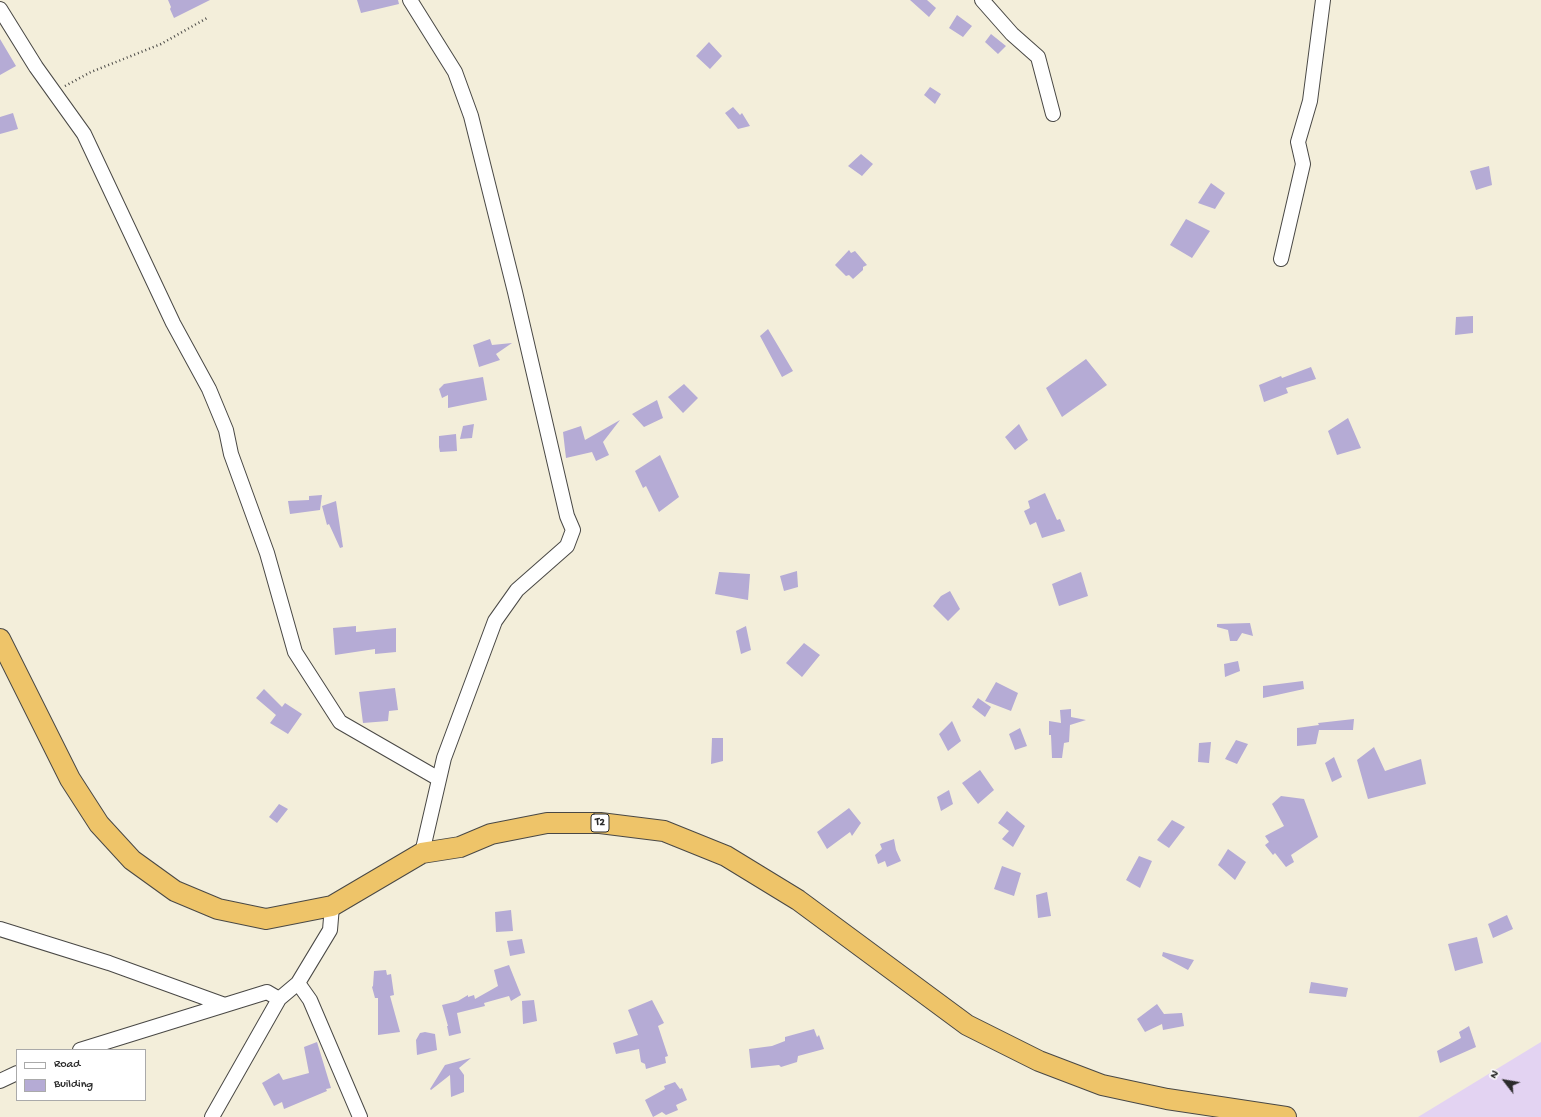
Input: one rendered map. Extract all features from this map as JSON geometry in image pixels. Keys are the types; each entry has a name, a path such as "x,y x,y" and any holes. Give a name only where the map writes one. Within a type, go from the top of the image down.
{"highway":[{"name":"T2","path":"0,638 70,779 99,824 132,860 175,891 218,909 266,919 332,906 422,853 460,847 491,834 547,823 600,823 664,830 726,856 798,900 967,1025 1039,1061 1102,1085 1167,1099 1286,1117"}],"street":[{"path":"410,0 455,72 471,116 515,292 567,516 573,530 567,546 517,590 495,621 444,758 422,853"},
{"path":"982,0 1012,34 1038,57 1053,114"},
{"path":"1281,259 1303,164 1298,142 1310,101 1323,0"},
{"path":"0,9 36,67 84,134 173,323 209,389 226,430 231,454 267,553 295,652 340,722 439,779"},
{"path":"212,1117 279,999 298,983 330,930 332,906"},
{"path":"0,929 109,963 225,1005"},
{"path":"298,983 310,1000 360,1117"},
{"path":"83,1049 267,992 279,999"},
{"path":"0,1081 16,1073"}],"path":[{"path":"54,92 91,72 161,44 207,18"}],"shaded area":[{"path":"1541,1042 1541,1117 1418,1117"}],"building":[{"path":"168,0 210,0 174,18"},
{"path":"357,0 398,0 399,4 361,13"},
{"path":"910,0 927,0 936,8 929,17"},
{"path":"957,15 972,26 963,37 949,28"},
{"path":"991,34 1006,46 998,54 985,42"},
{"path":"0,39 16,66 0,75"},
{"path":"709,42 722,56 710,69 696,56"},
{"path":"930,87 941,94 935,104 924,95"},
{"path":"733,107 740,115 742,113 750,126 738,129 725,113"},
{"path":"13,113 18,129 0,134 0,117"},
{"path":"861,154 873,164 862,176 848,166"},
{"path":"1489,166 1492,185 1476,190 1470,171"},
{"path":"1211,183 1225,193 1215,209 1198,203"},
{"path":"1186,219 1210,231 1192,258 1170,245"},
{"path":"849,250 851,253 855,251 867,265 863,267 863,270 853,279 849,275 846,276 835,265"},
{"path":"1473,316 1473,333 1455,335 1456,317"},
{"path":"768,329 793,371 782,377 760,336"},
{"path":"490,339 492,345 512,343 496,354 500,360 479,367 473,345"},
{"path":"1086,359 1107,385 1062,417 1046,388"},
{"path":"1311,367 1316,379 1286,388 1288,393 1264,402 1259,385 1281,376 1282,378"},
{"path":"483,377 487,400 448,408 448,395 442,398 439,389 444,384"},
{"path":"684,384 698,398 683,413 668,397"},
{"path":"657,400 663,418 644,427 632,414"},
{"path":"1348,418 1361,448 1337,455 1328,431"},
{"path":"620,420 603,442 609,455 596,461 592,452 566,458 563,432 581,426 585,440"},
{"path":"474,424 472,438 460,439 463,426"},
{"path":"1019,424 1028,440 1015,450 1005,437"},
{"path":"456,434 457,451 440,452 439,436"},
{"path":"660,455 679,497 659,512 646,486 643,488 635,471"},
{"path":"1045,493 1057,520 1060,519 1065,531 1042,538 1036,522 1030,525 1024,511 1030,508 1028,501"},
{"path":"322,495 320,510 290,514 288,501 309,500 309,496"},
{"path":"336,501 343,547 340,548 329,524 327,525 322,506"},
{"path":"797,571 798,587 784,591 780,576"},
{"path":"719,572 750,574 748,600 715,594"},
{"path":"1081,572 1088,596 1059,606 1052,584"},
{"path":"950,591 960,609 948,621 933,606 941,596"},
{"path":"1250,623 1253,636 1242,633 1237,641 1230,641 1228,630 1217,627 1217,624"},
{"path":"356,626 356,632 396,628 396,652 375,654 375,649 335,655 333,628"},
{"path":"746,626 751,650 741,654 736,631"},
{"path":"804,643 820,655 802,677 786,663"},
{"path":"1238,661 1240,671 1225,677 1224,664"},
{"path":"1303,681 1304,689 1263,698 1263,686"},
{"path":"996,682 1018,693 1011,711 985,701"},
{"path":"395,688 398,710 389,711 388,721 363,723 359,692"},
{"path":"264,689 282,707 285,703 302,714 288,734 270,723 276,715 256,698"},
{"path":"978,698 991,707 985,717 972,707"},
{"path":"1071,709 1071,717 1086,720 1070,725 1069,742 1064,743 1062,758 1052,758 1049,721 1061,723 1060,710"},
{"path":"1354,719 1353,730 1319,730 1316,744 1297,746 1297,728 1319,725 1318,723"},
{"path":"952,721 961,741 948,751 939,734"},
{"path":"1020,728 1027,746 1015,750 1009,734"},
{"path":"712,738 723,738 723,761 711,764"},
{"path":"1236,740 1248,744 1237,764 1225,759"},
{"path":"1211,742 1209,763 1198,762 1199,743"},
{"path":"1374,747 1385,771 1421,759 1426,784 1368,799 1357,760"},
{"path":"1334,757 1342,777 1332,782 1325,763"},
{"path":"980,770 994,790 978,804 962,783"},
{"path":"949,790 953,804 941,811 937,797"},
{"path":"1281,796 1304,799 1318,837 1291,855 1294,862 1286,867 1275,853 1273,855 1265,845 1269,842 1265,836 1284,826 1272,804"},
{"path":"279,804 288,809 277,823 269,817"},
{"path":"849,808 861,823 852,836 850,832 827,849 817,832"},
{"path":"1007,811 1025,826 1013,847 1002,839 1009,831 998,823"},
{"path":"1172,820 1185,827 1169,848 1157,840"},
{"path":"894,839 896,850 901,861 887,867 885,861 878,864 875,855 882,849 880,844"},
{"path":"1228,849 1246,862 1235,880 1218,865"},
{"path":"1139,856 1152,861 1140,888 1126,880"},
{"path":"1002,866 1021,873 1014,896 994,889"},
{"path":"1047,892 1051,916 1038,918 1036,895"},
{"path":"511,910 513,931 496,932 495,912"},
{"path":"1507,915 1513,929 1493,938 1488,924"},
{"path":"1477,937 1483,963 1455,971 1448,944"},
{"path":"522,939 525,953 510,956 507,941"},
{"path":"1163,952 1194,960 1188,970 1162,956"},
{"path":"509,965 521,995 511,1001 509,996 484,1003 485,1006 457,1013 461,1033 449,1036 448,1026 442,1005 458,1001 468,995 468,997 474,995 475,999 498,986 494,970"},
{"path":"386,970 387,975 391,974 394,995 390,996 400,1032 378,1035 378,998 375,998 372,987 374,971"},
{"path":"1311,982 1348,988 1346,997 1309,993"},
{"path":"534,1000 537,1021 523,1024 522,1001"},
{"path":"652,1000 664,1023 658,1026 668,1056 665,1057 666,1063 646,1069 645,1064 641,1062 639,1049 616,1054 613,1043 638,1035 628,1010"},
{"path":"1157,1004 1164,1014 1182,1013 1184,1026 1163,1030 1162,1024 1145,1032 1137,1019"},
{"path":"1469,1026 1476,1047 1440,1063 1437,1051 1461,1038 1459,1032"},
{"path":"814,1029 817,1037 819,1035 824,1049 798,1056 797,1062 781,1067 779,1065 751,1068 749,1049 772,1046 785,1041 785,1037"},
{"path":"425,1032 435,1034 437,1050 417,1055 416,1040 420,1033"},
{"path":"317,1042 331,1088 284,1109 282,1102 274,1106 262,1083 279,1073 283,1080 309,1073 304,1047"},
{"path":"471,1058 459,1068 464,1075 464,1092 451,1097 450,1075 431,1090 430,1089 445,1065"},
{"path":"675,1082 680,1089 682,1088 687,1100 676,1105 678,1110 666,1115 662,1112 653,1117 645,1100 665,1089 664,1086"}]}
